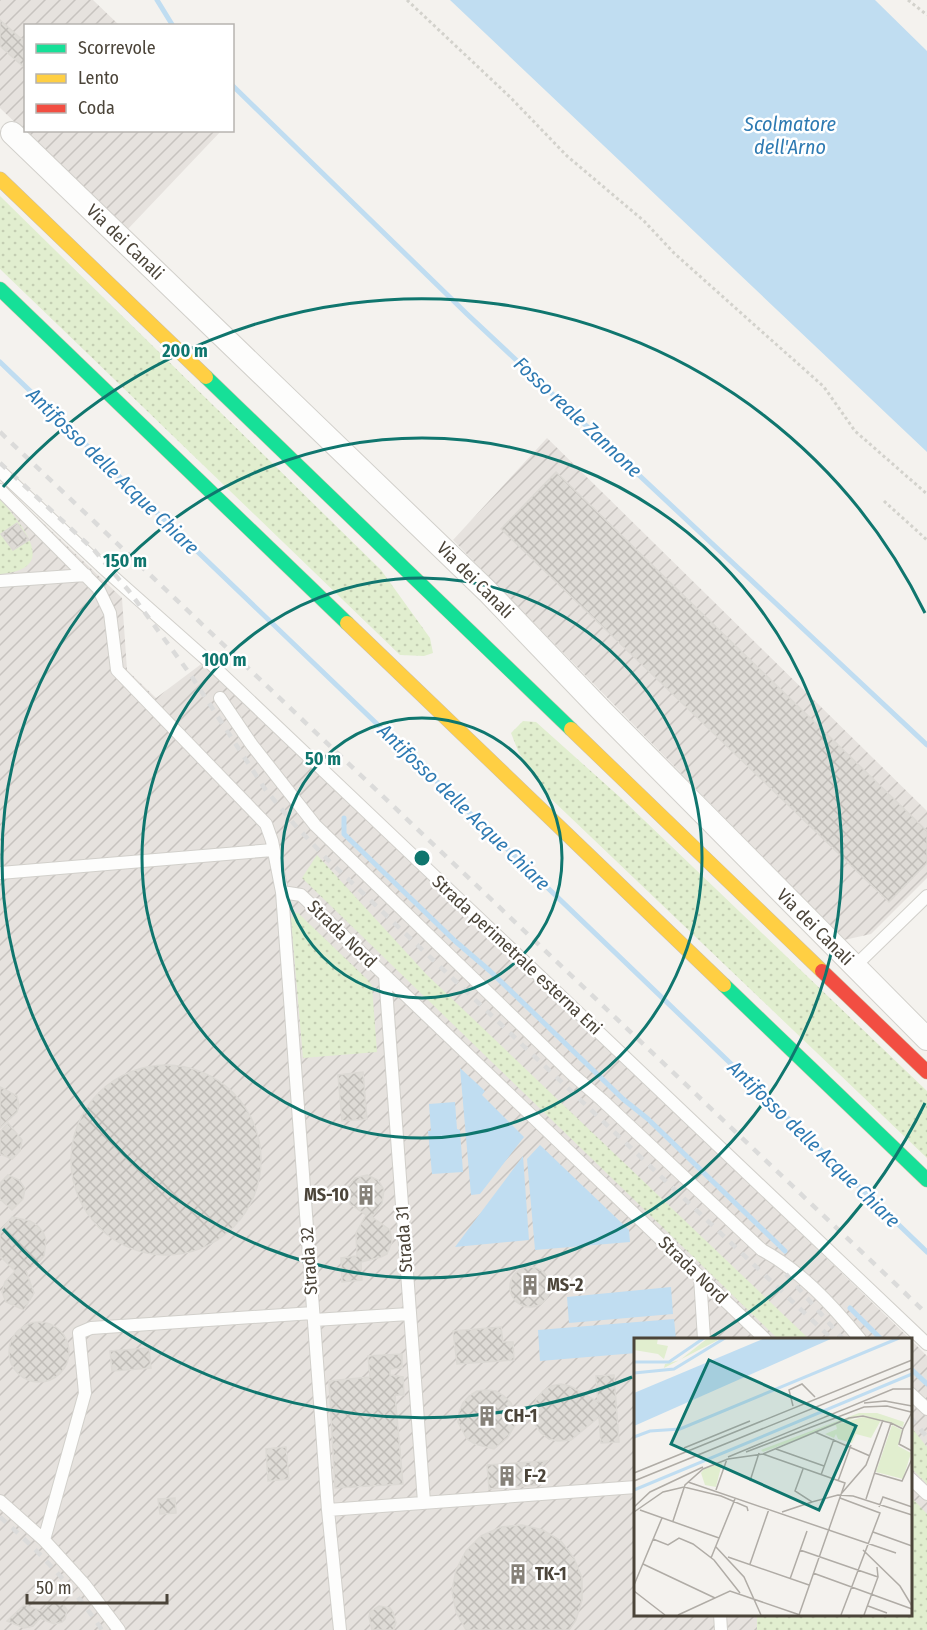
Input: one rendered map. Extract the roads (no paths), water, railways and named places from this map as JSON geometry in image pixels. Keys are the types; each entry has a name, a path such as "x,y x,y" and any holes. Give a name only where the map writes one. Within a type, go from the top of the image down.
{"highway":[{"path":"0,179 927,1072"},
{"path":"0,289 927,1180"}],"street":[{"name":"Via dei Canali","path":"12,133 487,591 602,711 927,1039"}],"lane":[{"name":"Strada perimetrale esterna Eni","path":"0,471 101,566 208,661 927,1344"},
{"path":"0,490 98,588 111,613 117,670 266,824 282,892"},
{"path":"0,581 86,575"},
{"path":"220,698 252,745 315,825 572,1074 762,1250 778,1259 809,1284 859,1338"},
{"path":"0,873 273,850"},
{"name":"Strada Nord","path":"282,892 301,895 764,1338"},
{"name":"Strada 32","path":"282,892 328,1509 340,1630"},
{"path":"854,967 927,896"},
{"name":"Strada 31","path":"385,975 424,1502"},
{"path":"700,1277 704,1338"},
{"path":"44,1540 85,1393 79,1333 91,1328 409,1314"},
{"path":"912,1395 927,1409"},
{"path":"912,1480 927,1494"},
{"path":"328,1509 634,1487"},
{"path":"0,1501 44,1540 84,1584 119,1630"},
{"path":"720,1615 721,1630"}],"water":[{"name":"Scolmatore dell'Arno","path":"450,0 875,0 927,51 927,452"},
{"path":"460,1068 485,1091 482,1095 524,1137 480,1194 471,1195"},
{"path":"455,1102 463,1172 432,1174 428,1131 431,1131 429,1104"},
{"path":"540,1145 629,1230 630,1242 535,1250 527,1159"},
{"path":"523,1156 529,1240 455,1247"},
{"path":"671,1287 673,1314 569,1323 567,1297"},
{"path":"674,1319 676,1338 634,1338 634,1353 540,1361 538,1330"}],"waterway":[{"name":"Fosso reale Zannone","path":"157,0 172,24"},
{"name":"Fosso reale Zannone","path":"234,87 467,314 927,745"},
{"name":"Antifosso delle Acque Chiare","path":"0,362 927,1252"},
{"path":"344,818 344,834 785,1251"},
{"path":"850,1308 880,1338"},
{"path":"912,1370 927,1384"}],"railway":[{"path":"0,432 927,1314"},
{"path":"0,463 94,550 129,591 190,674 265,789 328,860 831,1338"},
{"path":"786,1274 842,1338"},
{"path":"912,1419 927,1437"},
{"path":"0,1517 55,1570 102,1630"}],"place":[{"name":"MS-10","path":"366,1195"},
{"name":"MS-2","path":"530,1285"},
{"name":"CH-1","path":"487,1416"},
{"name":"F-2","path":"507,1476"},
{"name":"TK-1","path":"518,1574"}]}
